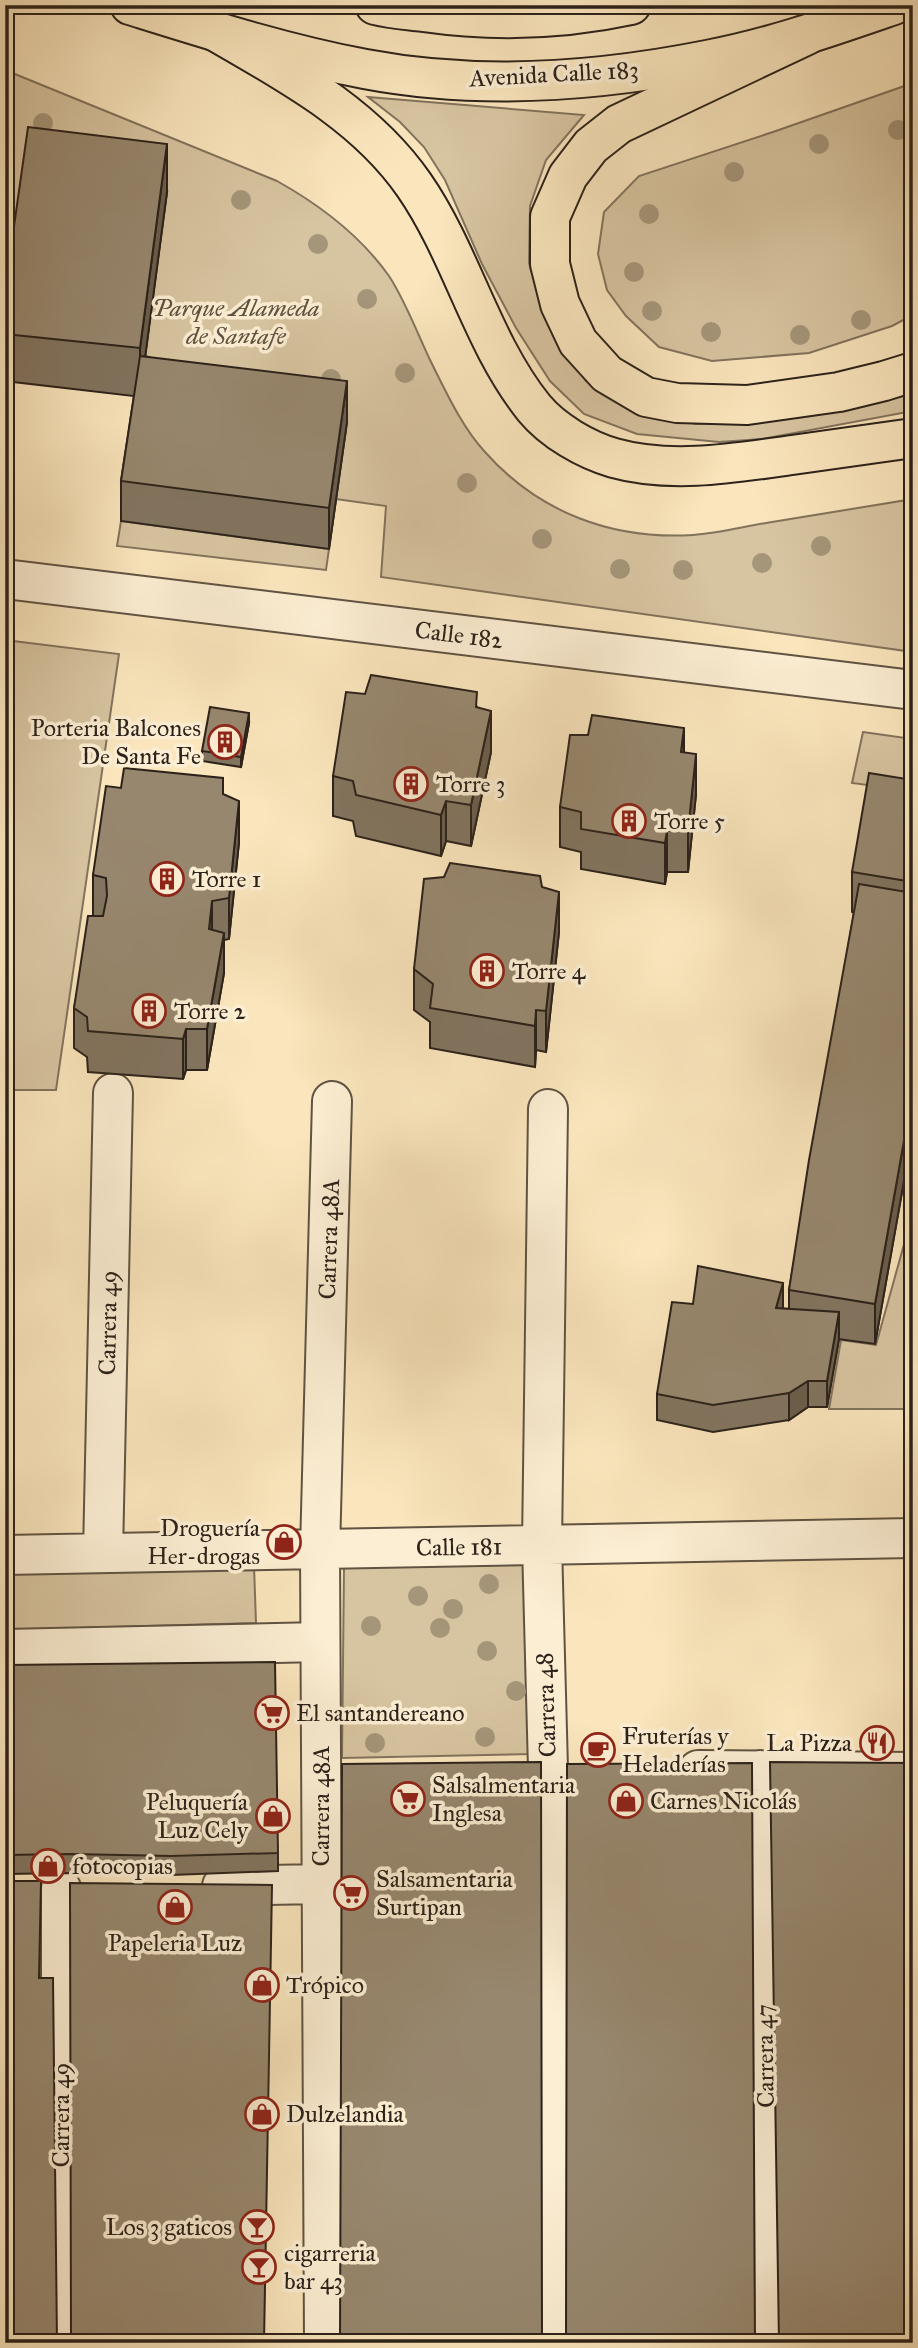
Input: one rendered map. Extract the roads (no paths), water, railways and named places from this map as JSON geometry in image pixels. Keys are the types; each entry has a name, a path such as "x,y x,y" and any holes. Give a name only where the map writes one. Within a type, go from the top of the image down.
{"main road":[{"name":"Avenida Calle 183","path":"130,5 296,54 366,70 439,79 512,82 586,77 707,60 807,35 894,5"},
{"path":"376,5 458,17 537,19 599,12 631,5"},
{"path":"215,31 312,88 361,126 391,156 414,185 506,365 535,409 562,432 591,449 615,458 648,464 691,466 913,438"},
{"path":"807,35 619,124 591,146 568,176 550,217 550,264 560,304 578,342 607,374 646,397 677,403 747,405 839,392 913,372"}],"street":[{"name":"Calle 182","path":"5,579 913,690"},
{"name":"Carrera 49","path":"103,1553 113,1093"},
{"name":"Carrera 48A","path":"324,2343 320,1550 332,1101"},
{"name":"Carrera 48","path":"548,1109 542,1545 548,1769 555,2343"},
{"name":"Calle 181","path":"5,1555 913,1538"},
{"path":"5,1649 320,1642"},
{"path":"508,1771 588,1769"},
{"path":"667,1770 913,1772"},
{"name":"Carrera 47","path":"760,1770 769,2343"},
{"path":"321,1778 361,1777"},
{"path":"188,1886 321,1884"},
{"name":"Carrera 49","path":"61,2343 47,1888 99,1887"}],"place":[{"name":"Porteria Balcones De Santa Fe","path":"225,742"},
{"name":"Torre 3","path":"411,784"},
{"name":"Torre 5","path":"629,821"},
{"name":"Torre 1","path":"167,879"},
{"name":"Torre 4","path":"487,971"},
{"name":"Torre 2","path":"149,1011"},
{"name":"Droguería Her-drogas","path":"284,1542"},
{"name":"El santandereano","path":"272,1713"},
{"name":"La Pizza","path":"877,1743"},
{"name":"Fruterías y Heladerías","path":"598,1750"},
{"name":"Salsalmentaria Inglesa","path":"408,1799"},
{"name":"Carnes Nicolás","path":"626,1801"},
{"name":"Peluquería Luz Cely","path":"273,1816"},
{"name":"fotocopias","path":"48,1866"},
{"name":"Salsamentaria Surtipan","path":"351,1893"},
{"name":"Papeleria Luz","path":"175,1907"},
{"name":"Trópico","path":"262,1985"},
{"name":"Dulzelandia","path":"262,2114"},
{"name":"Los 3 gaticos","path":"257,2227"},
{"name":"cigarreria bar 43","path":"259,2267"}],"park label":[{"name":"Parque Alameda de Santafe","path":"236,322"}]}
